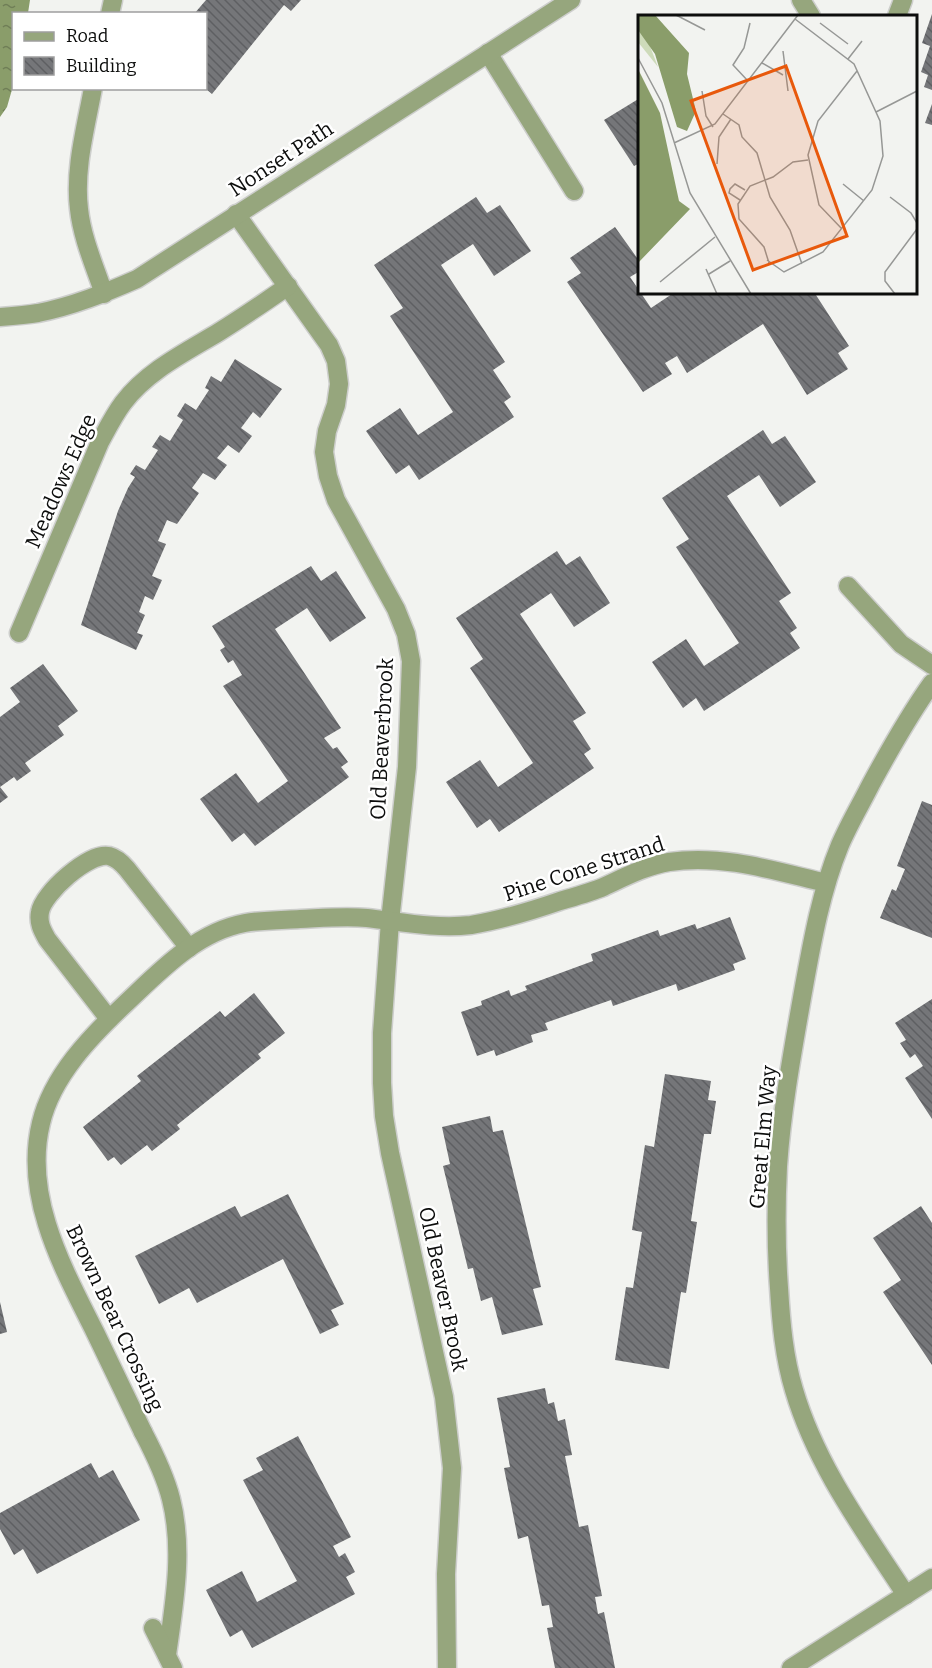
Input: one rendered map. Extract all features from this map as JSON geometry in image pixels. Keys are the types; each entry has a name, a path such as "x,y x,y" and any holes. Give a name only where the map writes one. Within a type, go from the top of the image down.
{"street":[{"path":"801,0 810,15"},
{"path":"897,15 903,0"},
{"name":"Nonset Path","path":"0,317 36,313 69,305 104,294 137,279 488,53 561,3"},
{"path":"488,53 574,191"},
{"path":"93,90 81,157 79,208 85,239 104,294"},
{"name":"Old Beaverbrook","path":"237,214 329,345 336,361 339,384 324,452 328,476 336,500 396,609 406,634 411,661 407,767 390,921"},
{"name":"Meadows Edge","path":"19,633 100,442 124,402 172,360 249,314 288,286"},
{"path":"848,586 902,644 932,665"},
{"name":"Great Elm Way","path":"906,1595 825,1467 806,1427 793,1388 781,1316 777,1203 782,1133 798,1024 826,883 859,807 904,725 932,683"},
{"path":"109,1019 47,939 40,926 40,912 45,899 56,887 96,856 107,855 118,859 189,948"},
{"name":"Pine Cone Strand","path":"390,921 442,927 497,920 598,889 643,869 667,862 719,860 747,864 826,883"},
{"name":"Brown Bear Crossing","path":"170,1662 177,1564 171,1499 165,1479 55,1248 44,1215 38,1181 37,1151 41,1121 51,1095 85,1044 168,964 207,936 242,924 264,921 339,917 390,921"},
{"name":"Old Beaver Brook","path":"390,921 382,1033 384,1116 390,1153 444,1396 449,1434 452,1468 446,1574 447,1668"},
{"path":"791,1668 932,1578"},
{"path":"153,1628 170,1662"}],"water":[{"path":"0,0 30,0 28,12 12,12 12,90 7,107 0,117"}],"building":[{"path":"206,0 301,0 291,11 284,5 212,94 207,90 207,12 196,12"},
{"path":"932,14 932,90 924,87 928,75 921,72 930,46 922,43"},
{"path":"638,99 638,164 634,166 604,120"},
{"path":"932,104 932,125 925,123"},
{"path":"476,197 487,213 500,205 531,251 494,276 473,244 441,265 505,362 493,370 511,397 504,402 514,417 419,480 409,465 396,474 366,431 400,408 418,435 453,412 390,316 403,308 374,265"},
{"path":"615,227 638,259 638,272 630,277 638,289 638,294 642,294 651,308 672,294 815,294 849,346 838,353 848,369 807,395 763,324 687,373 677,356 665,363 672,374 643,392 567,282 581,273 570,258"},
{"path":"235,359 282,389 260,418 253,412 241,428 252,436 239,453 228,445 217,458 227,465 215,480 203,473 192,488 199,493 177,524 167,520 158,541 166,544 152,576 162,580 153,600 145,596 139,612 145,615 137,633 143,635 136,650 81,625 118,511 135,477 130,474 136,465 145,470 158,450 152,447 160,435 170,441 183,420 177,416 185,403 196,410 209,390 205,388 211,376 221,382"},
{"path":"763,430 772,444 785,436 816,482 780,507 759,475 727,496 791,593 779,601 797,628 790,633 800,648 704,711 696,698 683,708 652,662 686,639 704,666 739,643 676,547 689,539 662,498"},
{"path":"557,551 566,565 580,556 610,603 574,627 551,593 520,614 586,713 573,721 591,749 584,754 594,768 499,832 490,819 477,828 446,782 480,760 498,787 533,763 470,668 483,659 456,618"},
{"path":"311,566 321,581 336,571 366,618 330,642 307,608 275,629 341,728 324,738 333,749 337,747 348,762 341,767 349,777 255,846 244,833 232,842 200,799 236,773 258,803 288,781 223,686 242,675 233,660 228,663 220,650 225,647 212,626"},
{"path":"43,664 78,711 58,726 64,735 25,763 31,771 17,781 14,777 0,787 0,717 20,702 10,688"},
{"path":"0,787 8,797 0,803"},
{"path":"922,801 932,805 932,938 880,918 892,889 896,891 905,869 897,866"},
{"path":"730,917 746,959 733,964 735,970 678,991 676,984 613,1006 611,1000 545,1023 548,1030 531,1035 533,1042 496,1056 494,1050 477,1056 461,1012 482,1005 481,1001 509,990 511,996 527,990 525,986 593,961 591,954 658,930 660,936 695,924 697,929"},
{"path":"254,993 285,1033 258,1054 261,1058 177,1125 180,1129 152,1151 147,1145 121,1165 114,1157 108,1161 83,1127 141,1081 137,1076 220,1011 225,1017"},
{"path":"932,999 932,1119 905,1078 923,1066 915,1054 910,1058 900,1043 906,1040 895,1023"},
{"path":"665,1074 711,1081 708,1100 716,1101 711,1134 704,1134 691,1221 697,1222 686,1293 681,1292 669,1369 615,1360 626,1287 633,1288 642,1232 632,1230 645,1145 654,1147"},
{"path":"490,1116 493,1132 503,1130 541,1287 533,1289 543,1325 502,1335 492,1297 481,1301 473,1268 468,1269 443,1166 450,1164 442,1127"},
{"path":"288,1194 344,1304 331,1310 339,1325 320,1334 283,1259 197,1303 189,1288 159,1304 135,1256 235,1206 241,1217"},
{"path":"921,1206 932,1223 932,1365 883,1292 901,1280 873,1238"},
{"path":"0,1302 7,1332 0,1334"},
{"path":"545,1388 548,1404 554,1402 558,1421 565,1419 572,1455 565,1456 579,1527 588,1525 602,1596 595,1597 598,1614 604,1612 615,1668 555,1668 547,1628 553,1627 549,1605 542,1606 528,1536 518,1539 504,1468 510,1467 497,1398"},
{"path":"298,1436 351,1537 333,1546 339,1557 345,1553 355,1572 346,1577 355,1594 252,1648 242,1630 230,1637 206,1590 242,1571 257,1602 297,1581 243,1480 263,1470 256,1458"},
{"path":"91,1463 99,1478 113,1470 140,1520 37,1574 23,1549 14,1555 0,1529 0,1513"}]}
